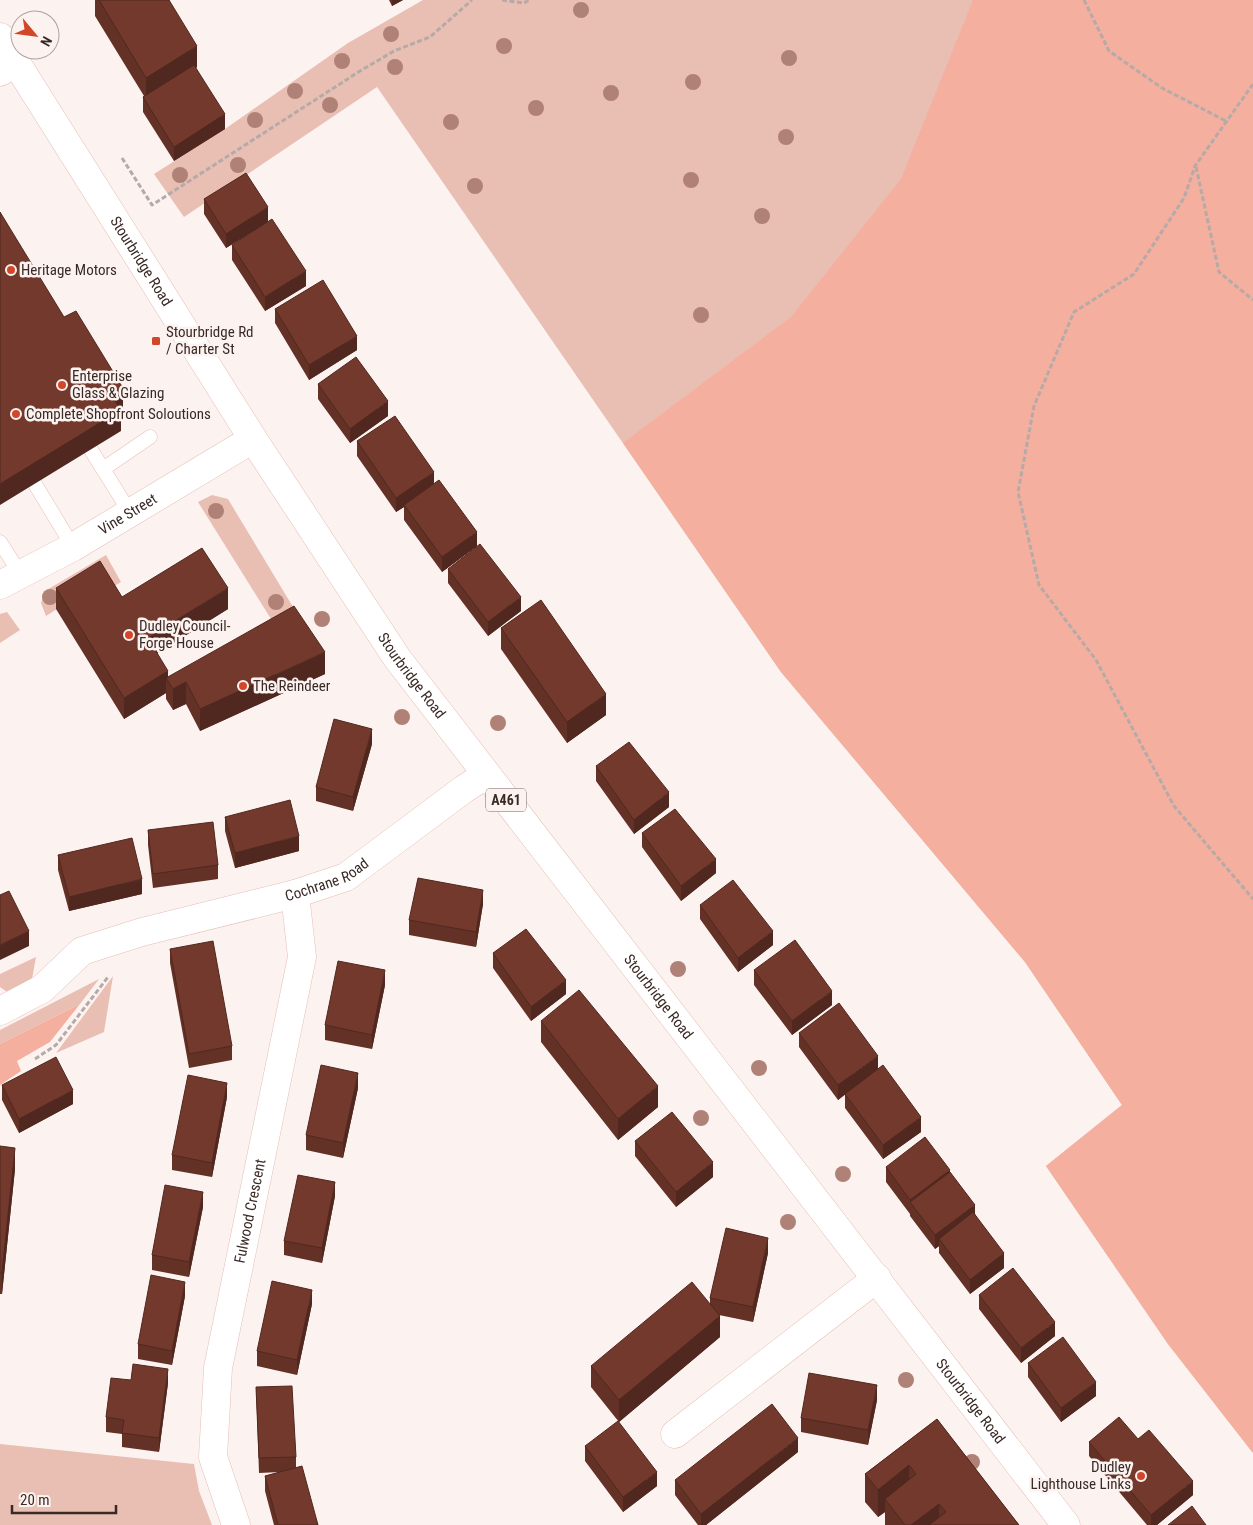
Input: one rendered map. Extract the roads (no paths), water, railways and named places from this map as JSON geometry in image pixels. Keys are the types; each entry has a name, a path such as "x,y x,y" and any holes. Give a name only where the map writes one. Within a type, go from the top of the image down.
{"main road":[{"name":"Stourbridge Road","path":"0,37 8,67 398,658 486,775 877,1278 1066,1525"},
{"name":"Vine Street","path":"10,580 131,514 253,439"},
{"name":"Cochrane Road","path":"0,1012 42,989 82,951 142,932 295,894 346,877 464,789 486,775"},
{"name":"Fulwood Crescent","path":"236,1525 213,1457 218,1368 302,957 295,894"},
{"path":"675,1434 877,1278"}],"lane":[{"path":"103,469 150,437"},
{"path":"90,450 131,514"},
{"path":"36,484 73,547"},
{"path":"0,542 10,580"}],"place":[{"name":"Heritage Motors","path":"11,270"},
{"name":"Stourbridge Rd / Charter St","path":"156,341"},
{"name":"Enterprise Glass & Glazing","path":"62,385"},
{"name":"Complete Shopfront Soloutions","path":"16,414"},
{"name":"Dudley Council- Forge House","path":"129,635"},
{"name":"The Reindeer","path":"243,686"},
{"name":"Dudley Lighthouse Links","path":"1141,1476"}]}
